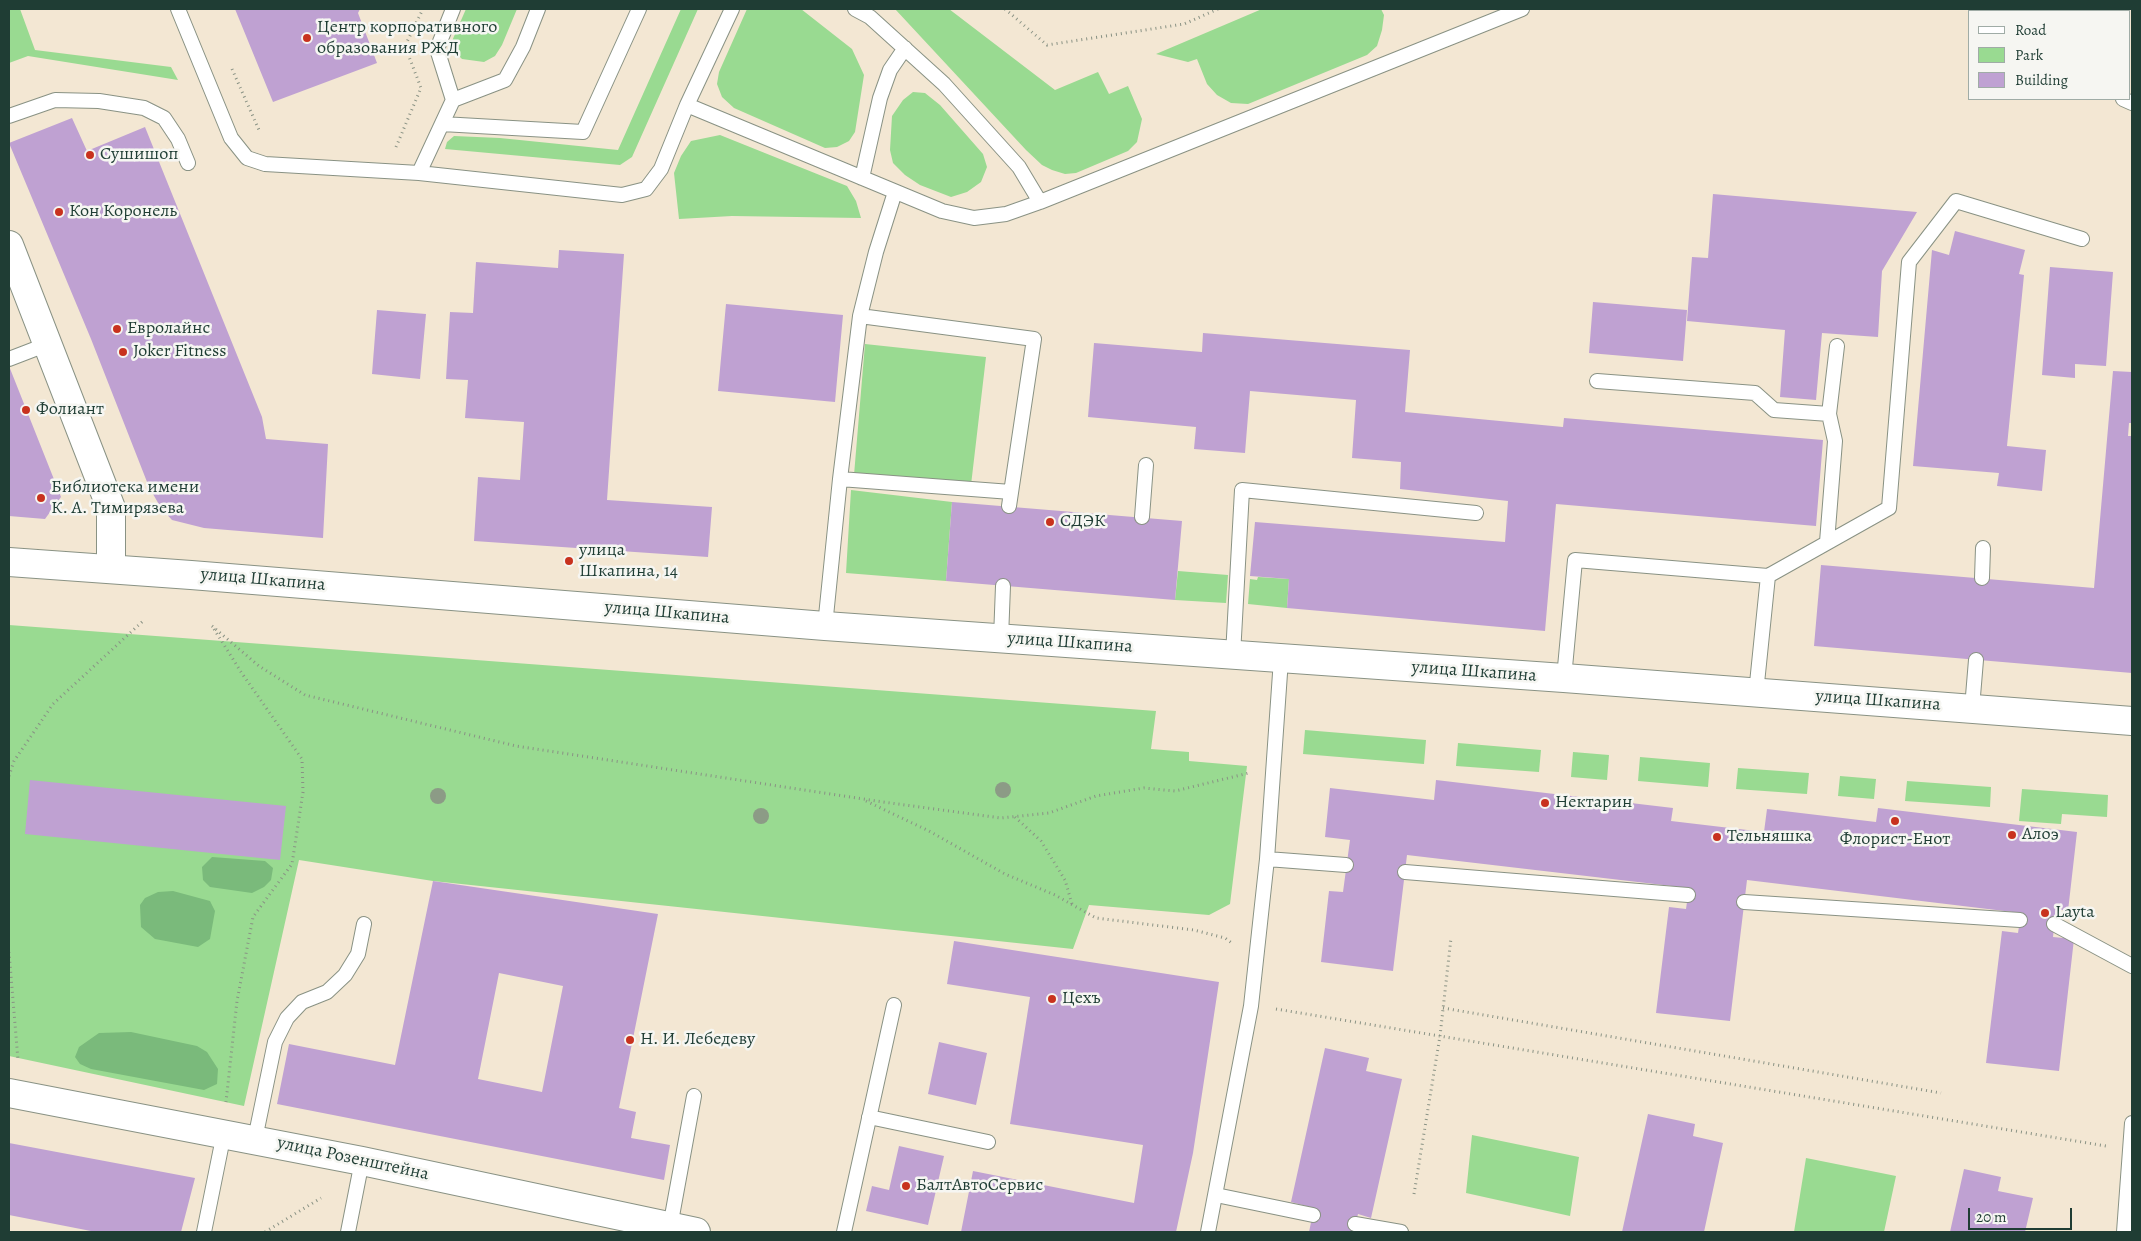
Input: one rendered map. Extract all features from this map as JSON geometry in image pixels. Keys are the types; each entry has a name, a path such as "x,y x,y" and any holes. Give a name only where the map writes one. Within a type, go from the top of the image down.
{"main road":[{"path":"9,245 111,508 110,569"},
{"name":"улица Шкапина","path":"9,562 825,626 1564,678 2132,721"},
{"name":"улица Розенштейна","path":"9,1093 255,1139 696,1232"}],"lane":[{"path":"178,9 231,138 247,158 265,164 419,173 622,195 646,189 661,169 687,106 732,9"},
{"path":"419,173 453,100 438,49 453,9"},
{"path":"453,100 505,80 523,46 538,9"},
{"path":"442,124 583,132 639,9"},
{"path":"855,9 870,17 944,84 1019,167 1040,202"},
{"path":"687,106 942,211 974,218 1006,214 1040,202 1522,9"},
{"path":"862,178 880,98 890,70 905,48"},
{"path":"9,116 55,100 99,101 144,108 164,118 178,139 188,163"},
{"path":"825,626 840,479 860,316 876,252 895,192"},
{"path":"1564,678 1575,560 1768,576 1889,508 1909,262 1956,201 2082,239"},
{"path":"860,316 1034,339 1009,506"},
{"path":"9,359 48,344"},
{"path":"1827,542 1835,441 1829,414 1838,346"},
{"path":"1597,381 1755,393 1774,410 1829,414"},
{"path":"1142,517 1146,465"},
{"path":"840,479 1010,492"},
{"path":"1233,655 1242,490 1476,513"},
{"path":"1982,578 1983,548"},
{"path":"1756,693 1768,576"},
{"path":"1001,638 1003,586"},
{"path":"1208,1232 1251,1006 1267,859 1281,659"},
{"path":"1972,708 1976,660"},
{"path":"1267,859 1346,866"},
{"path":"1405,872 1688,895"},
{"path":"1744,902 2020,920"},
{"path":"255,1139 275,1042 287,1018 302,1002 327,992 345,975 358,954 364,924"},
{"path":"2054,924 2132,966"},
{"path":"844,1232 894,1005"},
{"path":"670,1227 694,1096"},
{"path":"869,1117 988,1142"},
{"path":"2124,1232 2132,1123"},
{"path":"204,1232 224,1133"},
{"path":"348,1232 362,1161"},
{"path":"1216,1195 1313,1214"},
{"path":"1355,1224 1401,1232"}],"path":[{"path":"395,149 421,88 405,46 423,9"},
{"path":"1005,9 1047,45 1184,24 1218,9"},
{"path":"9,776 14,761 53,704 143,621"},
{"path":"226,1102 237,1001 253,917 292,864 303,792 302,758 246,679 212,626 259,666 305,695 365,707 516,746 1001,818 1050,813 1096,796 1144,788 1175,791 1273,767"},
{"path":"864,799 929,831 1005,874 1073,905 1096,918 1194,930 1217,936 1256,957"},
{"path":"1014,817 1041,841 1064,880 1073,905"},
{"path":"1414,1194 1440,1036 1451,938"},
{"path":"9,952 18,1060"},
{"path":"1251,1006 2130,1150"},
{"path":"1443,1008 1942,1093"},
{"path":"265,1232 321,1198"}],"green space":[{"path":"9,9 20,9 35,50 171,67 178,80 28,56 9,63"},
{"path":"466,9 517,9 502,45 495,56 484,62 462,59 454,51 452,41"},
{"path":"681,9 698,9 632,157 620,165 445,149 447,142 454,136 500,138 618,150"},
{"path":"747,9 801,9 852,49 864,75 855,132 849,141 837,147 825,148 734,108 722,97 717,84 719,72"},
{"path":"895,9 949,9 1055,90 1098,72 1109,94 1128,86 1142,119 1137,142 1128,151 1076,173 1065,174 1042,165"},
{"path":"1262,9 1381,9 1384,15 1377,46 1367,55 1248,104 1231,103 1217,95 1207,84 1197,59 1188,62 1156,54"},
{"path":"913,92 925,93 940,105 983,154 987,167 981,182 967,192 951,197 920,185 905,175 893,163 890,150 892,116 903,100"},
{"path":"720,135 847,186 856,201 861,218 732,216 679,219 674,173 681,156 691,141"},
{"path":"865,344 986,357 971,485 854,475"},
{"path":"851,490 952,502 946,581 846,573"},
{"path":"1178,571 1228,575 1226,603 1175,600"},
{"path":"1258,577 1289,579 1287,608 1248,604 1250,579 1257,580"},
{"path":"9,625 1156,711 1151,749 1189,752 1189,761 1247,766 1230,904 1209,915 1089,905 1073,949 433,881 299,860 244,1106 9,1056"},
{"path":"1305,730 1426,740 1424,764 1303,754"},
{"path":"1458,743 1541,750 1539,772 1456,766"},
{"path":"1573,752 1609,755 1607,780 1571,777"},
{"path":"1640,757 1710,763 1708,787 1638,781"},
{"path":"1738,768 1809,773 1807,794 1736,789"},
{"path":"1840,776 1876,779 1874,799 1838,796"},
{"path":"1907,781 1991,787 1990,807 1905,801"},
{"path":"2022,789 2108,795 2107,817 2062,814 2061,824 2019,821"},
{"path":"212,857 265,861 273,868 271,880 264,887 252,893 210,887 203,880 202,867"},
{"path":"173,891 210,901 215,911 210,939 198,947 155,939 141,927 140,905 145,898 158,892"},
{"path":"131,1032 197,1046 207,1052 218,1069 217,1084 204,1090 91,1069 80,1064 75,1057 79,1047 99,1033"},
{"path":"1472,1135 1579,1157 1570,1216 1466,1193"},
{"path":"1806,1158 1896,1176 1884,1232 1794,1232"}],"building":[{"name":"Центр корпоративного образования РЖД","path":"235,9 360,9 358,13 377,63 273,102"},
{"path":"72,118 87,151 145,127 262,417 266,439 328,444 323,538 204,528 172,520 161,508 149,487 91,339 9,143"},
{"path":"1713,194 1917,212 1882,271 1878,337 1822,333 1816,400 1780,397 1785,330 1687,321 1692,257 1708,258"},
{"path":"1955,231 2025,250 2019,274 2024,275 2007,446 2046,450 2042,491 1997,486 1999,473 1913,466 1932,250 1949,255"},
{"path":"559,250 624,254 607,500 712,507 708,557 474,541 478,477 520,480 524,422 465,418 468,380 446,379 450,312 473,313 476,262 558,268"},
{"path":"2050,267 2113,272 2106,366 2075,364 2075,378 2042,375"},
{"path":"1593,302 1687,310 1683,361 1589,353"},
{"path":"726,304 843,315 835,402 718,391"},
{"path":"377,310 426,314 420,379 372,374"},
{"path":"1203,333 1410,350 1405,412 1563,427 1564,418 1823,440 1816,526 1556,504 1545,631 1287,608 1289,579 1250,576 1255,522 1505,542 1508,501 1400,489 1401,462 1352,458 1356,400 1250,391 1245,453 1194,449 1196,427 1088,417 1094,343 1202,352"},
{"path":"9,366 61,497 45,519 9,516"},
{"path":"2113,371 2132,372 2132,423 2129,423 2128,436 2132,436 2132,673 1814,646 1821,565 2094,588"},
{"path":"952,502 1182,521 1175,600 946,581"},
{"path":"30,780 286,806 280,860 25,834"},
{"path":"1436,780 1673,808 1671,821 1764,832 1767,809 1876,822 1878,808 2077,832 2068,911 2056,909 2053,937 2074,939 2059,1071 1986,1063 2002,931 2018,933 2021,913 1747,880 1730,1021 1656,1013 1669,907 1686,909 1689,888 1407,855 1393,971 1321,962 1329,891 1343,892 1350,840 1325,837 1330,788 1434,800"},
{"path":"433,881 658,914 619,1108 636,1112 631,1138 670,1145 664,1180 277,1104 289,1044 395,1065","holes":["499,973 563,986 542,1092 478,1079"]},
{"path":"954,941 1219,982 1193,1153 1176,1232 961,1232 973,1171 1134,1203 1143,1145 1010,1124 1030,997 947,984"},
{"path":"939,1042 987,1053 976,1105 928,1094"},
{"path":"1325,1048 1369,1058 1366,1071 1402,1079 1371,1218 1358,1214 1354,1230 1360,1232 1309,1232 1314,1208 1291,1202"},
{"path":"1648,1114 1695,1124 1693,1136 1723,1143 1704,1232 1622,1232"},
{"path":"9,1143 195,1178 181,1232 96,1232 9,1215"},
{"path":"899,1146 944,1156 928,1225 866,1211 872,1186 889,1190"},
{"path":"1964,1169 2001,1177 1998,1191 2033,1198 2025,1232 1950,1232"}],"place":[{"name":"Центр корпоративного образования РЖД","path":"307,38"},
{"name":"Сушишоп","path":"90,155"},
{"name":"Кон Коронель","path":"59,212"},
{"name":"Евролайнс","path":"117,329"},
{"name":"Joker Fitness","path":"123,352"},
{"name":"Фолиант","path":"26,410"},
{"name":"Библиотека имени К. А. Тимирязева","path":"41,498"},
{"name":"СДЭК","path":"1050,522"},
{"name":"улица Шкапина, 14","path":"569,561"},
{"name":"Нектарин","path":"1545,803"},
{"name":"Флорист-Енот","path":"1895,821"},
{"name":"Алоэ","path":"2012,835"},
{"name":"Тельняшка","path":"1717,837"},
{"name":"Layta","path":"2045,913"},
{"name":"Цехъ","path":"1052,999"},
{"name":"Н. И. Лебедеву","path":"630,1040"},
{"name":"БалтАвтоСервис","path":"906,1186"}]}
